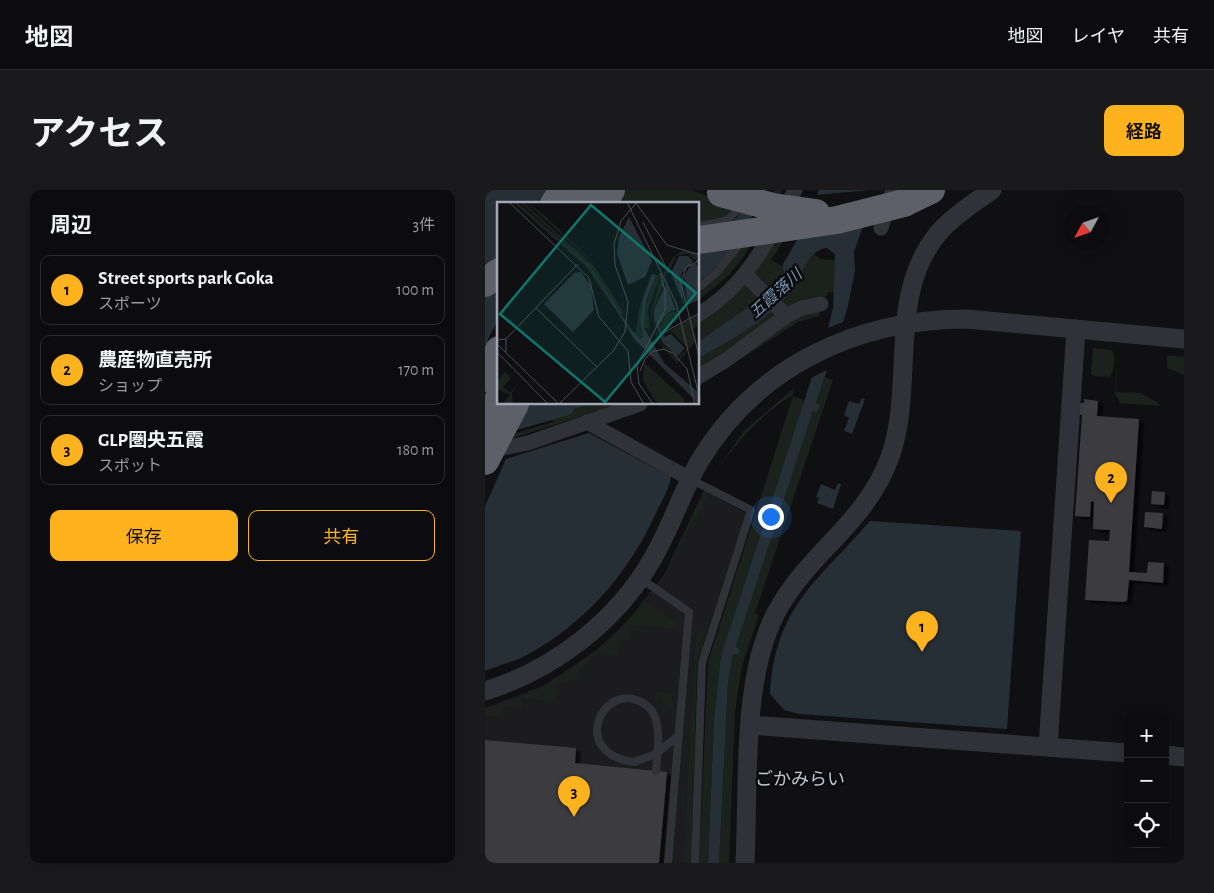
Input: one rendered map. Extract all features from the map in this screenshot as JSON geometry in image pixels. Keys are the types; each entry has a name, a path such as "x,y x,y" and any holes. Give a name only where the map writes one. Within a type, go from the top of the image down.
{"highway":[{"path":"554,202 563,190"},
{"path":"580,202 588,190"},
{"path":"603,202 611,190"},
{"path":"700,240 837,220 899,194 931,190"},
{"path":"741,196 781,209 822,213 859,211 899,194"},
{"path":"485,283 497,274"},
{"path":"485,378 497,354"},
{"path":"485,429 497,402"},
{"path":"485,461 514,405"}],"street":[{"path":"700,313 727,293 745,274 769,240 795,190"},
{"path":"745,863 750,725 756,679 765,642 780,605 814,561 854,520 881,480 891,454 898,421 906,322 915,275 930,245 951,221 992,190"},
{"path":"881,228 899,194"},
{"path":"745,274 786,316"},
{"path":"700,375 726,360 786,316 802,308 821,304"},
{"path":"485,691 538,668 562,654 608,618 640,578 653,558 699,462 732,419 759,391 811,355 850,338 906,322 967,319 1184,339"},
{"path":"1048,747 1076,329"},
{"path":"485,452 528,443 637,405"},
{"path":"587,422 691,480"},
{"path":"750,725 1124,753"},
{"path":"1169,756 1184,757"}],"lane":[{"path":"578,190 599,202"},
{"path":"700,226 726,221 736,213 741,196"},
{"path":"700,287 718,272 740,245 753,222"},
{"path":"485,361 497,357"},
{"path":"691,480 751,510 702,663 695,863"},
{"path":"640,578 689,612 668,863"},
{"path":"656,771 658,742 654,715 644,703 637,699 625,699 614,702 600,716 597,736 601,746 608,754 619,760 634,762 656,754 679,735"}],"shaded area":[{"path":"625,190 691,190 718,200 734,210 726,218 700,223 700,202 618,202"},
{"path":"775,190 782,190 744,256 729,275 700,299 700,293 734,258"},
{"path":"788,234 771,260 782,266 785,275 744,310 700,340 700,319 754,272 777,235"},
{"path":"814,254 820,259 836,260 834,292 829,292 825,297 804,300 700,367 700,357 718,347"},
{"path":"821,307 819,316 798,322 700,385 700,379 794,317"},
{"path":"1093,348 1112,350 1114,363 1110,377 1094,376 1091,374"},
{"path":"1118,354 1116,392 1141,393 1160,404 1159,406 1120,403 1115,394"},
{"path":"1167,355 1184,357 1184,375 1167,368"},
{"path":"825,377 833,380 755,613 759,615 742,666 735,712 729,863 719,863 728,682 733,654 739,654 740,650 736,646 813,411 820,405 816,404"},
{"path":"794,388 793,395 767,413 745,434 707,483 744,431"},
{"path":"793,396 803,400 803,404 721,655 714,719 708,863 699,863 708,662"},
{"path":"587,405 617,405 503,441 505,436 553,422 551,416"},
{"path":"704,490 746,513 697,663 691,863 485,863 485,708 545,685 602,646 627,622 665,573"},
{"path":"704,490 710,493 665,573"},
{"path":"644,601 679,624 678,629 631,625 629,641 619,640 618,655 598,653 579,669 578,680 568,679 567,683 557,682 556,702 523,698 522,708 503,707 502,717 485,715 485,708 531,692 573,668 611,637"},
{"path":"701,630 707,632 697,663 691,863 683,863 696,636"},
{"path":"655,691 672,693 671,710"}],"water":[{"path":"485,190 570,190 590,202 497,202 497,352 485,355"},
{"path":"748,190 766,190 730,252 700,281 700,231 727,225 733,222 741,211"},
{"path":"819,190 869,190 862,229 854,252 855,271 847,310 816,403 820,405 817,412 813,411 736,646 740,650 739,654 733,654 728,682 719,863 708,863 714,719 721,655 828,328 833,308 835,254 827,248 814,254 809,259 789,293 771,312 760,321 700,357 700,340 744,310 785,275 782,266 800,235"},
{"path":"862,398 865,399 852,434 844,431 849,418 844,415 849,401 859,404"},
{"path":"548,405 587,405 551,416"},
{"path":"589,433 660,471 671,474 665,494 645,536 632,557 601,597 583,615 564,631 521,658 485,671 485,506 506,459"},
{"path":"838,483 841,484 833,509 817,503 819,498 816,497 821,484 835,490"},
{"path":"870,521 1021,531 1007,729 799,714 784,710 770,694 780,638 790,616 802,597 817,579"}],"pier":[{"path":"871,190 866,221 798,233 815,195"},
{"path":"846,321 831,368 807,380 825,329"},
{"path":"497,322 497,352 488,347 488,339"}],"building":[{"path":"1084,399 1098,401 1097,416 1139,419 1129,572 1147,573 1148,562 1164,563 1163,583 1129,580 1127,601 1123,602 1085,600 1089,540 1109,541 1110,530 1093,529 1094,502 1091,501 1090,517 1075,516 1082,415 1079,415 1080,403 1084,403"},
{"path":"1152,491 1165,492 1164,505 1151,504"},
{"path":"1145,512 1163,513 1162,529 1144,527"},
{"path":"485,740 576,748 575,763 667,772 659,863 485,863"}],"waterway":[{"name":"五霞落川","path":"494,424 560,405"}],"place":[{"name":"農産物直売所","path":"1111,503"},
{"name":"Street sports park Goka","path":"922,652"},
{"name":"GLP圏央五霞","path":"574,817"}],"district":[{"name":"ごかみらい","path":"800,779"}]}
